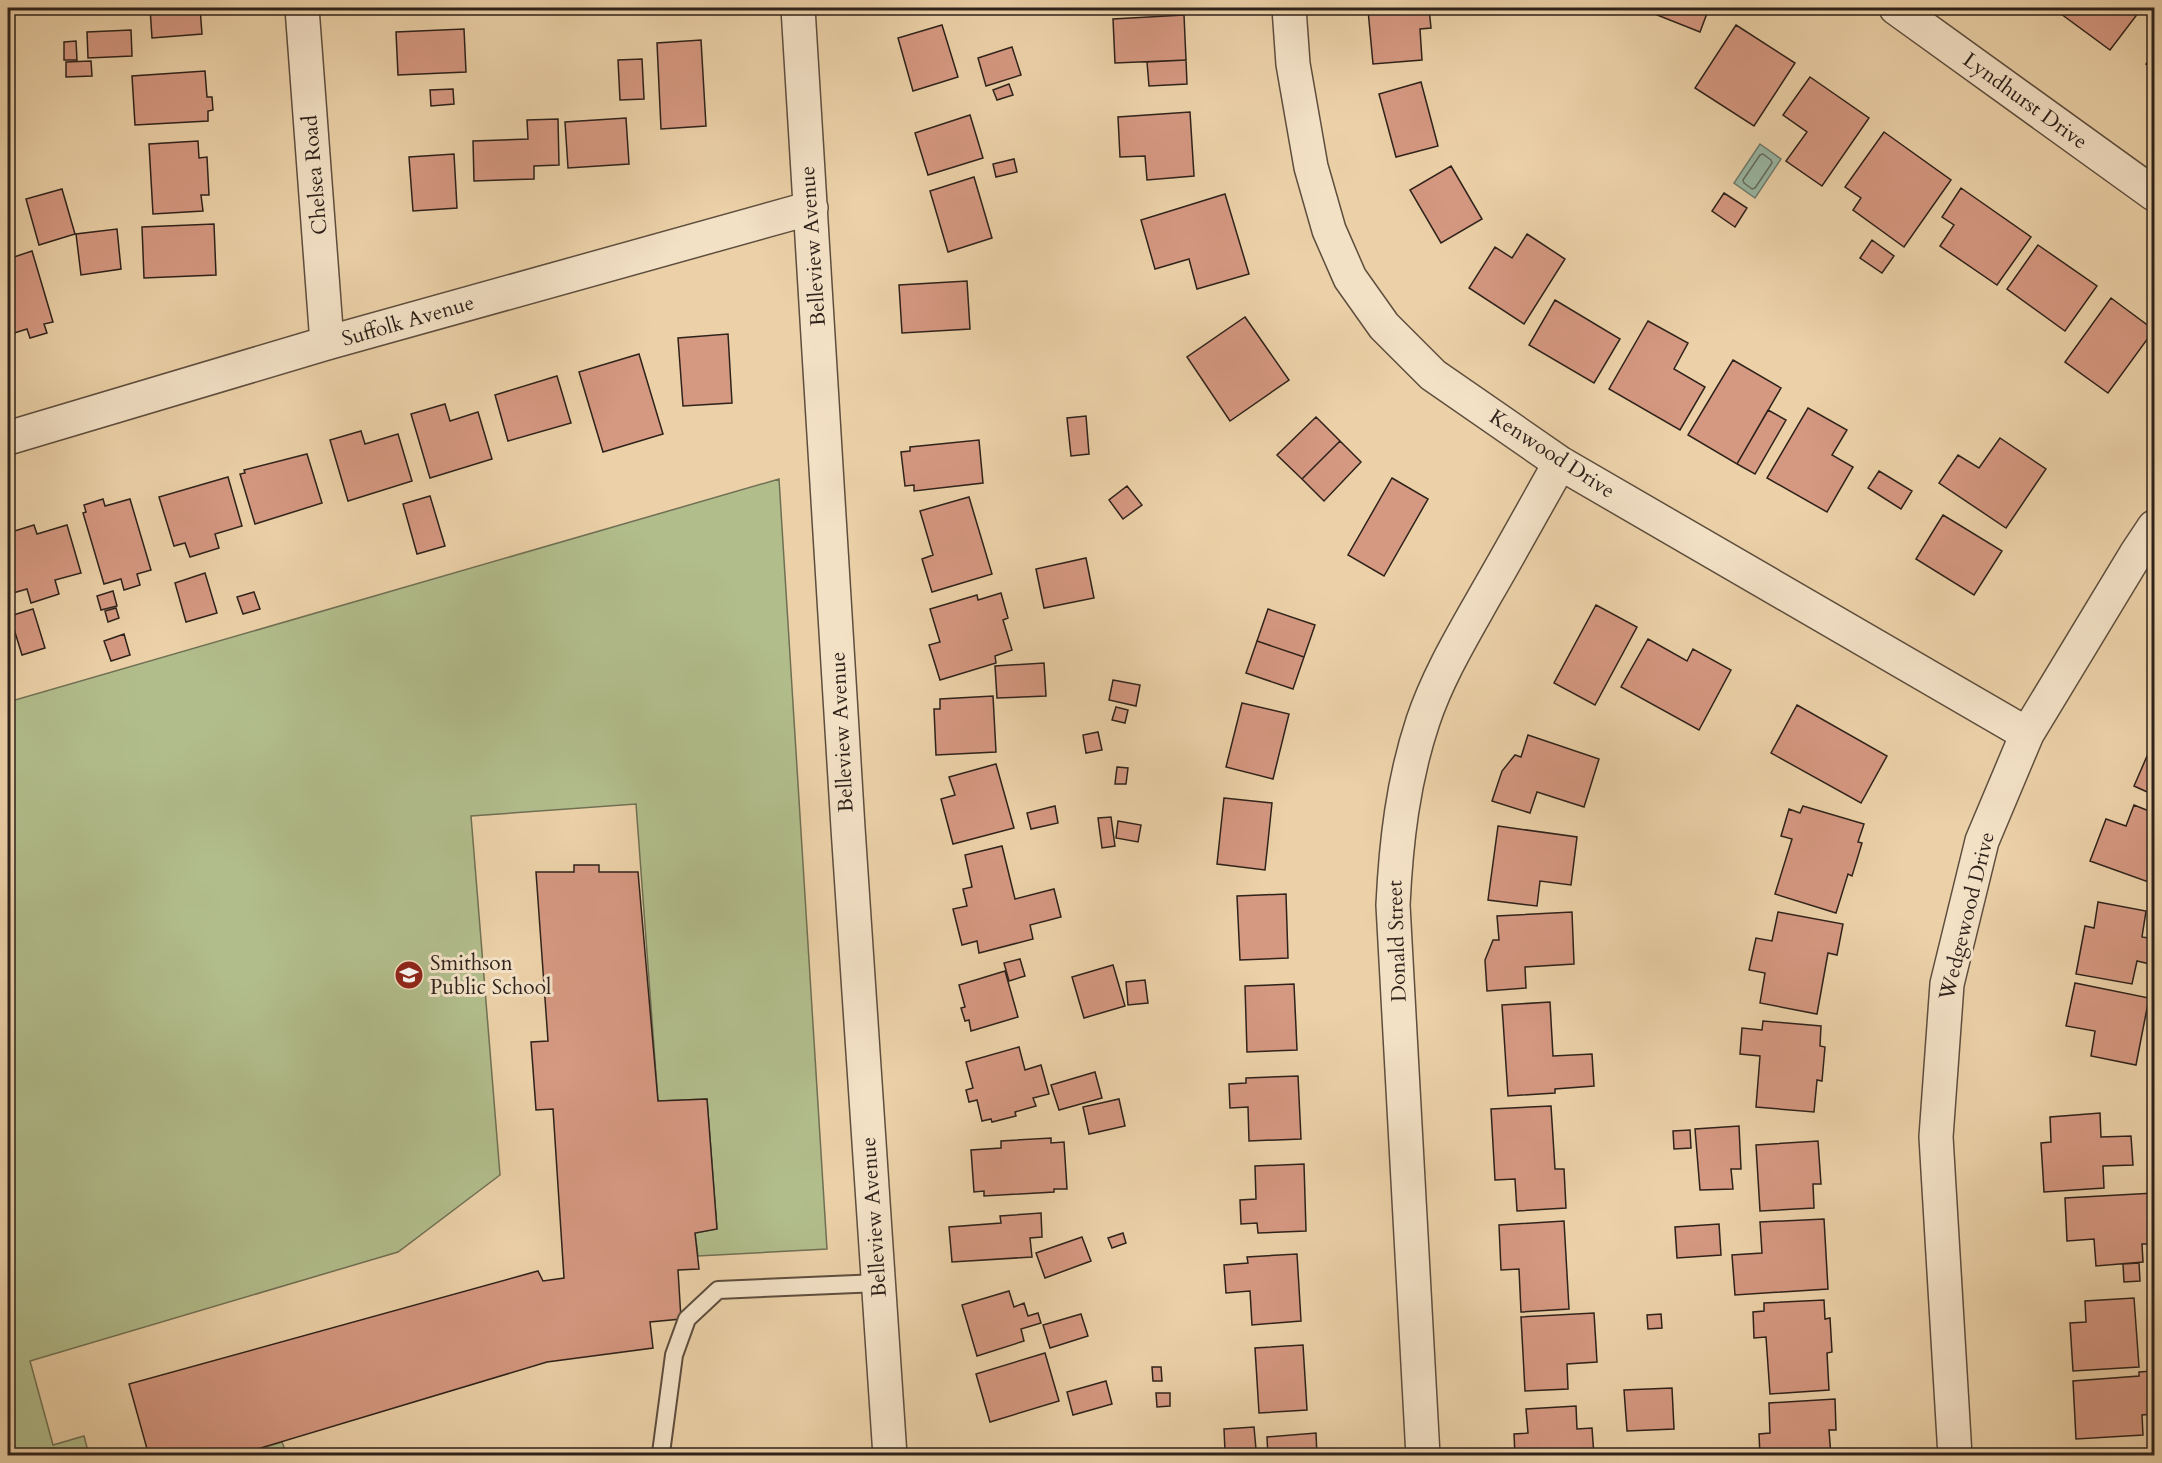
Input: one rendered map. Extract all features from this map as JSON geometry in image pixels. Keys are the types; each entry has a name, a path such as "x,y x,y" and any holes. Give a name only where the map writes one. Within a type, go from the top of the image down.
{"street":[{"name":"Chelsea Road","path":"302,8 327,344"},
{"name":"Belleview Avenue","path":"798,8 890,1455"},
{"name":"Kenwood Drive","path":"1289,8 1293,64 1311,167 1329,230 1350,278 1384,326 1433,375 1560,463 2027,734"},
{"name":"Lyndhurst Drive","path":"1896,8 2154,194"},
{"name":"Suffolk Avenue","path":"8,438 327,344 811,208"},
{"name":"Donald Street","path":"1423,1455 1393,905 1396,846 1413,757 1423,720 1437,684 1560,463"},
{"name":"Wedgewood Drive","path":"1955,1455 1936,1137 1947,984 1982,841 2027,734 2154,527"}],"lane":[{"path":"661,1453 674,1355 687,1319 718,1290 879,1283"}],"green space":[{"name":"Smithson Public School","path":"779,479 827,1249 698,1256 695,1233 717,1229 707,1099 658,1101 636,804 471,816 500,1175 398,1252 30,1361 53,1445 84,1436 89,1455 8,1455 8,702"},
{"path":"282,1442 287,1455 234,1456"}],"water":[{"path":"1760,144 1781,159 1755,198 1734,183"}],"building":[{"path":"150,8 200,8 202,34 152,38"},
{"path":"1429,8 1431,28 1420,29 1422,60 1373,64 1368,10"},
{"path":"1642,8 1709,8 1700,32"},
{"path":"2053,8 2142,8 2110,50"},
{"path":"1184,15 1186,60 1115,63 1113,19"},
{"path":"942,25 958,77 913,91 898,38"},
{"path":"1736,25 1795,63 1754,126 1695,88"},
{"path":"464,29 466,72 398,75 396,32"},
{"path":"131,30 132,56 88,58 87,32"},
{"path":"701,40 706,126 661,129 657,43"},
{"path":"76,41 77,60 64,60 64,42"},
{"path":"1012,47 1021,75 986,86 978,58"},
{"path":"2154,53 2154,70 2146,64"},
{"path":"642,59 644,99 620,100 618,60"},
{"path":"1186,60 1187,84 1149,86 1147,62"},
{"path":"91,61 92,76 66,77 66,62"},
{"path":"205,71 207,97 212,97 213,110 208,111 208,121 135,125 132,76"},
{"path":"1810,77 1869,118 1822,186 1786,161 1807,132 1783,115"},
{"path":"1421,82 1438,146 1396,157 1379,94"},
{"path":"1009,84 1013,95 997,100 993,90"},
{"path":"453,89 454,104 431,106 430,90"},
{"path":"1190,112 1194,176 1147,180 1145,156 1120,157 1118,117"},
{"path":"970,115 983,158 928,175 915,133"},
{"path":"626,118 629,164 568,168 565,122"},
{"path":"558,119 559,165 534,166 534,179 474,181 473,141 528,139 527,120"},
{"path":"1884,132 1951,180 1904,247 1853,210 1861,198 1845,187"},
{"path":"198,141 199,158 207,157 209,195 201,195 203,211 153,214 149,144"},
{"path":"454,154 457,208 413,211 409,157"},
{"path":"1014,159 1017,172 996,177 993,164"},
{"path":"1451,166 1482,219 1441,243 1410,190"},
{"path":"974,177 992,238 948,252 930,191"},
{"path":"1961,188 2031,237 1997,285 1940,246 1954,225 1942,217"},
{"path":"62,189 75,234 39,245 26,199"},
{"path":"1724,193 1747,208 1735,227 1712,211"},
{"path":"1225,194 1249,274 1197,289 1189,259 1155,269 1141,220"},
{"path":"214,224 216,275 144,278 142,227"},
{"path":"117,229 121,269 81,275 76,234"},
{"path":"1527,234 1565,259 1524,324 1469,288 1495,247 1512,258"},
{"path":"1872,240 1894,256 1882,273 1860,258"},
{"path":"2038,245 2097,286 2065,331 2007,289"},
{"path":"32,251 53,322 44,324 47,333 30,338 27,329 8,335 8,259"},
{"path":"967,281 970,329 902,333 899,285"},
{"path":"2111,298 2154,330 2108,393 2065,362"},
{"path":"1555,300 1620,339 1594,383 1529,345"},
{"path":"1245,317 1289,380 1230,421 1187,357"},
{"path":"1648,321 1688,343 1674,369 1705,387 1680,430 1609,389"},
{"path":"728,334 732,403 683,406 678,338"},
{"path":"639,354 663,434 603,452 579,372"},
{"path":"1733,360 1781,388 1737,464 1688,435"},
{"path":"557,376 571,423 508,441 495,395"},
{"path":"445,404 450,421 478,412 492,459 430,478 411,414"},
{"path":"1808,408 1847,430 1832,455 1853,467 1827,512 1767,478"},
{"path":"1768,410 1786,420 1755,474 1737,464"},
{"path":"1086,416 1089,454 1071,456 1067,418"},
{"path":"1316,417 1340,441 1302,479 1277,455"},
{"path":"361,431 365,444 398,434 412,481 348,501 330,440"},
{"path":"2000,438 2046,469 2006,528 1939,483 1958,455 1979,468"},
{"path":"979,440 983,483 914,491 914,485 905,486 901,452 910,451 910,447"},
{"path":"1340,441 1361,462 1324,501 1302,479"},
{"path":"307,454 322,503 255,524 240,474 245,473 244,470"},
{"path":"1879,471 1912,491 1901,509 1868,488"},
{"path":"228,477 242,526 215,534 219,548 190,557 185,543 174,546 159,497"},
{"path":"1392,478 1428,499 1384,576 1348,555"},
{"path":"1127,486 1142,505 1123,519 1109,500"},
{"path":"430,496 445,546 417,554 403,504"},
{"path":"969,497 992,574 932,592 922,559 933,555 920,511"},
{"path":"103,499 105,506 130,499 151,570 137,574 140,585 124,590 121,579 104,584 83,513 86,512 84,505"},
{"path":"1943,515 2002,551 1974,595 1916,559"},
{"path":"34,525 37,534 67,525 81,573 55,580 59,594 31,603 27,589 13,593 8,573 8,533"},
{"path":"1086,558 1094,598 1044,608 1036,569"},
{"path":"205,573 217,613 186,622 175,583"},
{"path":"113,591 117,606 101,610 97,596"},
{"path":"254,592 260,609 243,614 237,597"},
{"path":"1001,593 1008,618 1003,620 1012,650 995,656 996,663 940,680 929,645 940,642 930,609 977,595 978,600"},
{"path":"1596,605 1637,627 1595,705 1554,683"},
{"path":"116,608 119,618 108,622 105,611"},
{"path":"33,609 45,648 22,655 10,616"},
{"path":"1268,609 1315,625 1304,657 1257,641"},
{"path":"124,634 130,655 111,661 104,641"},
{"path":"1648,639 1687,661 1693,649 1731,670 1699,730 1621,687"},
{"path":"1257,641 1304,657 1293,689 1246,673"},
{"path":"1044,663 1046,696 997,698 995,666"},
{"path":"1113,680 1140,685 1136,706 1109,700"},
{"path":"993,696 996,752 936,755 934,709 940,709 940,699"},
{"path":"1242,703 1289,714 1273,779 1226,767"},
{"path":"1797,705 1887,756 1861,803 1771,753"},
{"path":"1116,707 1128,710 1125,723 1112,720"},
{"path":"1098,732 1102,750 1086,753 1083,735"},
{"path":"1528,735 1599,759 1584,807 1537,792 1530,813 1492,801 1502,771 1515,755 1521,757"},
{"path":"2154,740 2154,795 2134,786"},
{"path":"996,764 1014,828 953,844 941,799 955,795 949,777"},
{"path":"1117,767 1128,768 1126,784 1115,784"},
{"path":"1224,798 1272,803 1265,870 1217,864"},
{"path":"2134,805 2154,813 2154,884 2090,861 2106,819 2126,826"},
{"path":"1055,806 1058,823 1031,829 1027,813"},
{"path":"1803,806 1864,824 1858,842 1862,843 1852,876 1848,874 1836,913 1775,894 1792,839 1781,836 1789,809 1800,813"},
{"path":"1111,817 1115,846 1102,848 1098,818"},
{"path":"1118,821 1141,825 1138,842 1116,838"},
{"path":"1498,826 1577,837 1571,885 1540,881 1537,906 1488,900"},
{"path":"1002,846 1015,899 1054,889 1061,917 1030,925 1033,939 979,953 977,941 962,945 953,909 967,906 963,889 972,887 965,855"},
{"path":"574,865 599,865 599,872 638,872 658,1101 707,1099 717,1229 695,1233 699,1269 678,1270 681,1319 650,1322 653,1348 547,1362 234,1456 149,1456 129,1384 538,1271 543,1281 564,1278 553,1109 536,1110 531,1042 548,1041 536,872 574,872"},
{"path":"1286,894 1288,958 1240,960 1237,896"},
{"path":"2098,902 2146,911 2142,937 2154,939 2154,965 2137,961 2132,984 2076,974 2085,926 2094,928"},
{"path":"1572,912 1574,964 1525,967 1526,988 1487,991 1485,960 1493,940 1499,940 1497,916"},
{"path":"1778,912 1843,924 1837,955 1828,953 1817,1014 1760,1003 1765,973 1749,970 1756,938 1772,941"},
{"path":"1020,959 1025,976 1009,981 1004,963"},
{"path":"1113,965 1125,1006 1084,1018 1072,977"},
{"path":"1005,971 1018,1017 971,1031 969,1020 965,1021 961,1008 965,1007 959,985"},
{"path":"1145,980 1148,1003 1128,1005 1126,982"},
{"path":"2075,983 2149,998 2136,1065 2091,1056 2095,1031 2066,1026"},
{"path":"1294,984 1297,1050 1247,1052 1245,986"},
{"path":"1550,1002 1553,1056 1592,1054 1594,1086 1555,1089 1555,1093 1508,1096 1502,1005"},
{"path":"1763,1021 1821,1026 1820,1046 1825,1047 1822,1081 1817,1080 1814,1112 1756,1107 1760,1056 1740,1054 1742,1028 1762,1030"},
{"path":"1019,1047 1025,1070 1041,1065 1049,1094 1033,1098 1036,1106 1015,1112 1016,1116 992,1122 991,1119 982,1121 977,1100 969,1102 966,1090 973,1088 966,1062"},
{"path":"1095,1072 1102,1098 1059,1110 1051,1085"},
{"path":"1298,1076 1301,1139 1249,1141 1248,1107 1230,1108 1229,1084 1246,1083 1246,1078"},
{"path":"1119,1099 1125,1126 1089,1134 1083,1107"},
{"path":"1551,1106 1555,1169 1564,1169 1566,1208 1517,1211 1515,1179 1495,1180 1491,1109"},
{"path":"2100,1113 2101,1137 2131,1136 2133,1165 2103,1166 2104,1188 2044,1192 2041,1143 2051,1142 2050,1117"},
{"path":"1739,1126 1741,1169 1731,1169 1733,1189 1700,1190 1695,1129"},
{"path":"1690,1130 1691,1148 1674,1149 1673,1131"},
{"path":"1051,1138 1051,1143 1064,1142 1067,1189 1054,1189 1054,1192 984,1196 984,1191 974,1192 971,1150 1001,1148 1001,1141"},
{"path":"1818,1141 1821,1184 1813,1184 1814,1208 1760,1211 1756,1145"},
{"path":"1304,1164 1306,1231 1258,1233 1257,1223 1241,1224 1240,1200 1256,1199 1255,1166"},
{"path":"2154,1193 2154,1244 2142,1244 2143,1262 2096,1266 2094,1239 2067,1241 2065,1198"},
{"path":"1041,1213 1042,1237 1030,1238 1032,1257 952,1262 949,1227 1001,1223 1000,1216"},
{"path":"1824,1219 1828,1289 1735,1295 1732,1255 1762,1253 1760,1222"},
{"path":"1564,1221 1569,1309 1521,1312 1519,1269 1501,1270 1499,1225"},
{"path":"1719,1224 1721,1255 1677,1258 1675,1227"},
{"path":"1123,1233 1126,1243 1112,1248 1108,1238"},
{"path":"1082,1237 1091,1261 1045,1278 1036,1253"},
{"path":"1297,1254 1301,1321 1252,1325 1250,1291 1226,1293 1224,1265 1248,1263 1247,1257"},
{"path":"2139,1263 2140,1281 2124,1282 2123,1264"},
{"path":"1009,1291 1014,1307 1024,1303 1028,1316 1038,1313 1041,1323 1021,1329 1024,1341 977,1356 962,1305"},
{"path":"2134,1298 2139,1367 2073,1371 2070,1323 2086,1322 2085,1301"},
{"path":"1824,1300 1825,1319 1830,1318 1832,1352 1827,1353 1829,1390 1770,1394 1766,1337 1754,1338 1753,1312 1764,1311 1764,1303"},
{"path":"1594,1313 1597,1362 1567,1364 1568,1389 1525,1391 1521,1317"},
{"path":"1081,1314 1088,1336 1050,1348 1043,1325"},
{"path":"1661,1314 1662,1328 1648,1329 1647,1315"},
{"path":"1303,1345 1307,1410 1259,1413 1255,1348"},
{"path":"1045,1353 1059,1401 990,1422 976,1374"},
{"path":"1152,1367 1161,1367 1162,1381 1153,1381"},
{"path":"2154,1371 2154,1385 2150,1385 2152,1414 2142,1415 2143,1435 2076,1439 2073,1381 2139,1376 2139,1372"},
{"path":"1106,1381 1112,1404 1073,1415 1067,1392"},
{"path":"1672,1388 1674,1429 1627,1431 1624,1390"},
{"path":"1156,1393 1170,1393 1170,1406 1157,1407"},
{"path":"1835,1399 1836,1430 1829,1430 1831,1456 1760,1456 1759,1434 1770,1433 1769,1403"},
{"path":"1576,1406 1577,1429 1592,1428 1594,1456 1515,1456 1514,1434 1528,1433 1526,1409"},
{"path":"1254,1427 1256,1449 1225,1451 1224,1429"},
{"path":"1316,1433 1317,1456 1268,1456 1267,1437"},
{"path":"1054,1450 1055,1456 1029,1456"}],"place":[{"name":"Smithson Public School","path":"409,975"}]}
